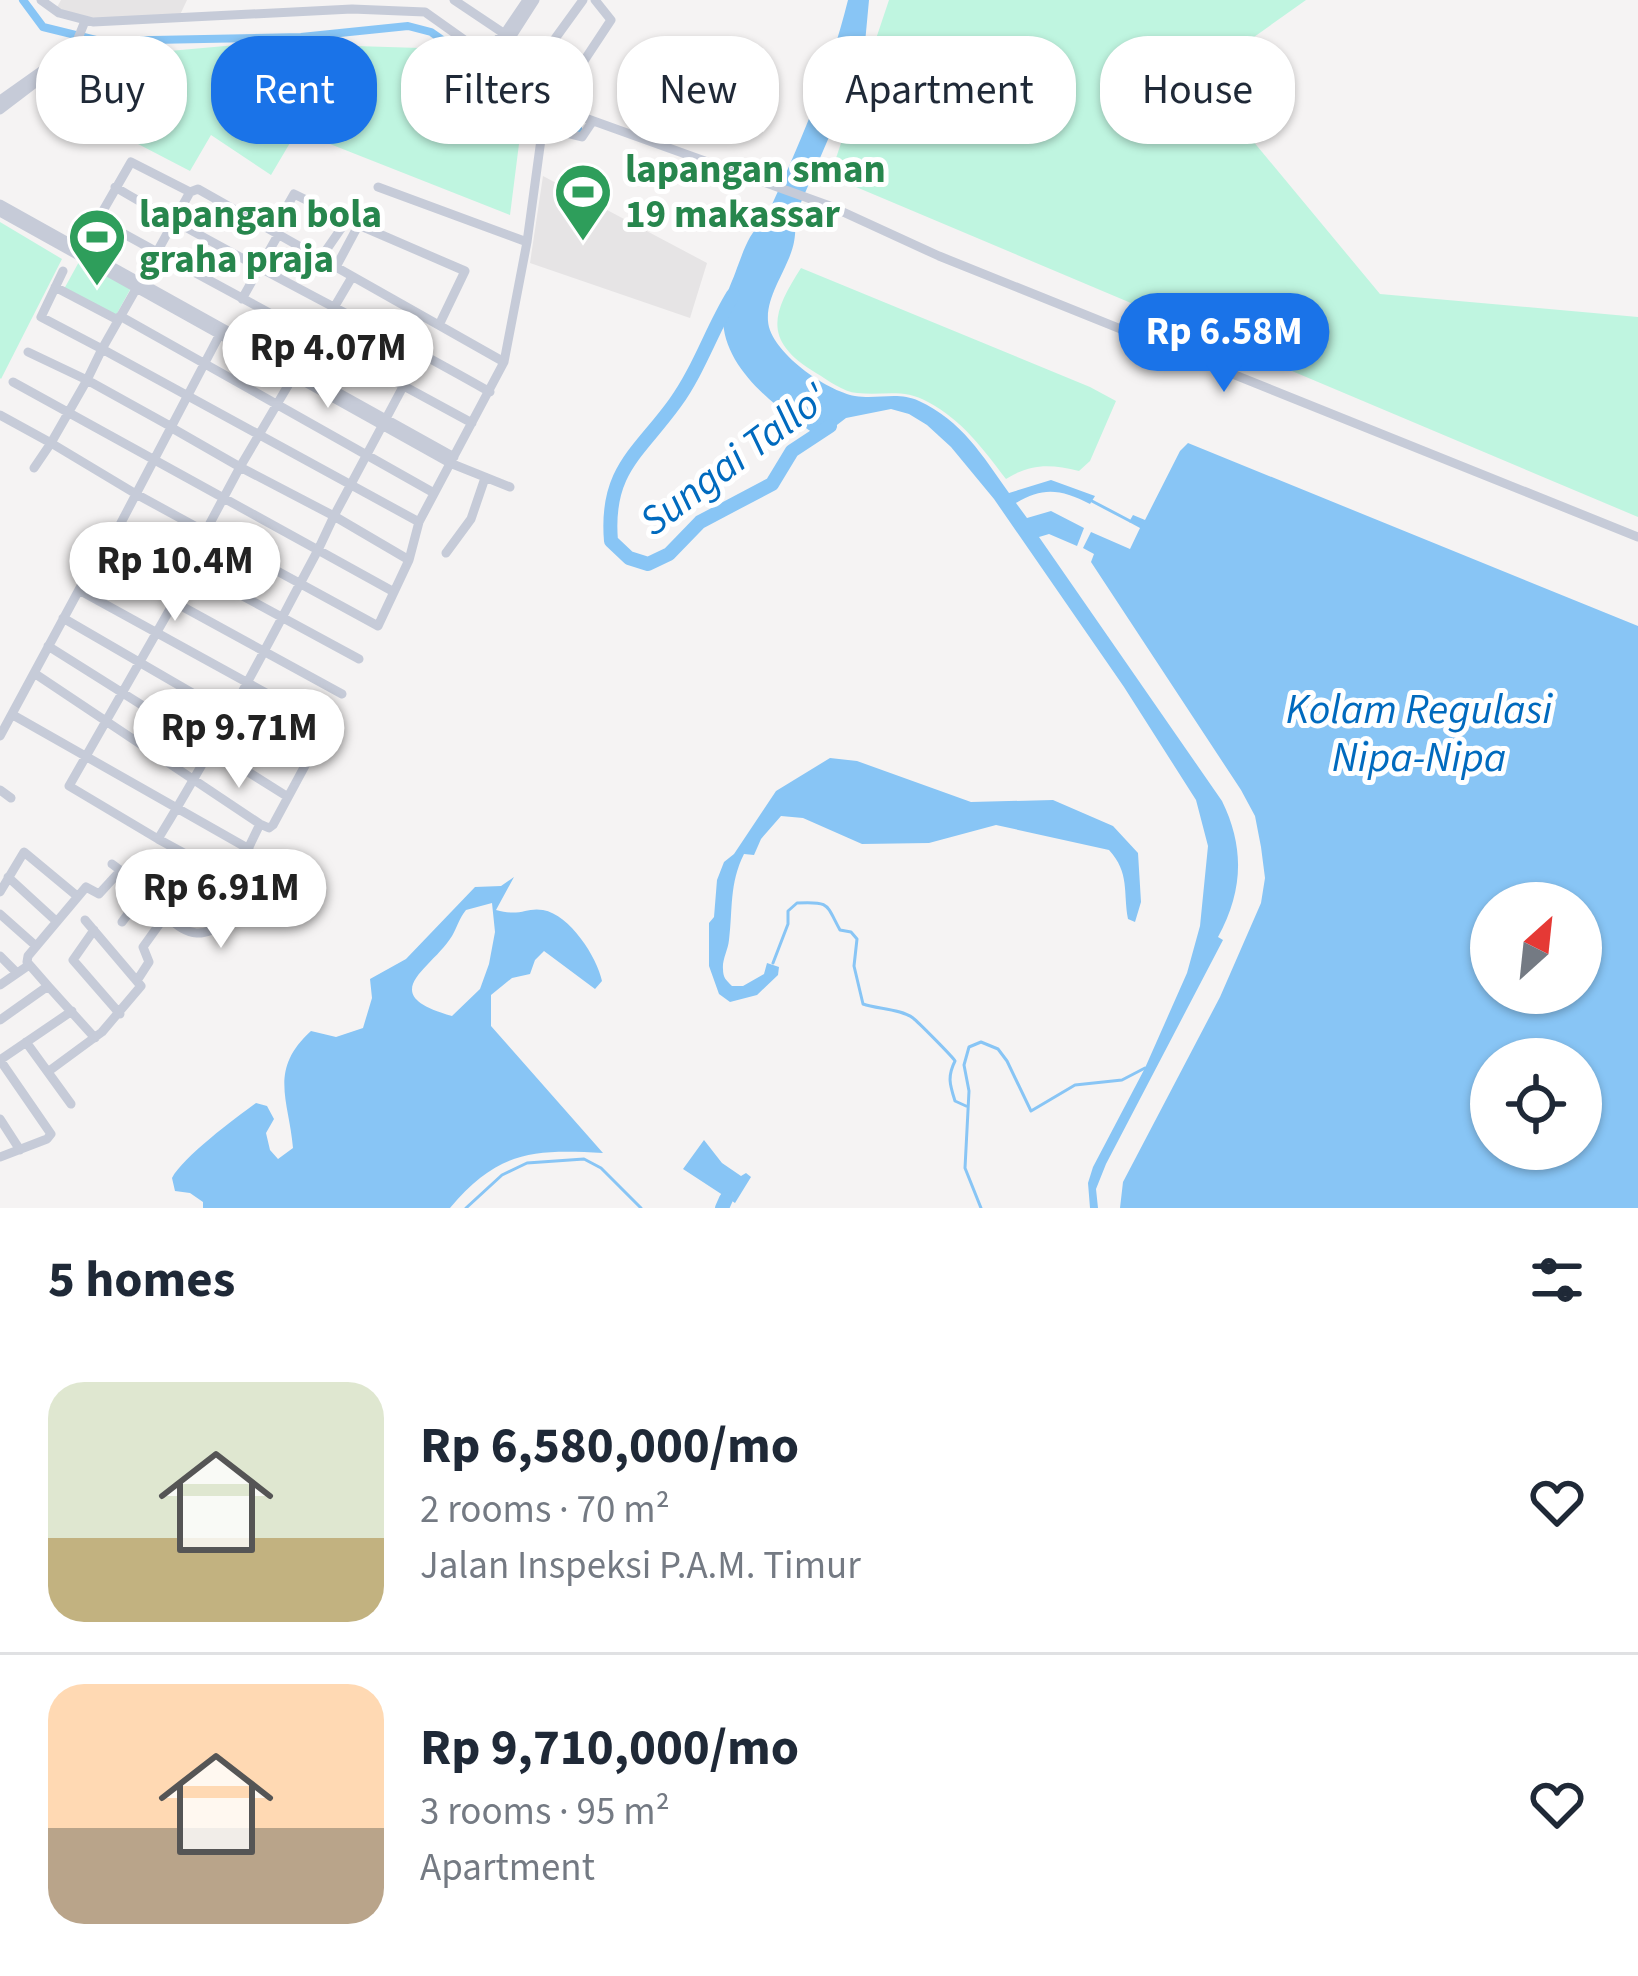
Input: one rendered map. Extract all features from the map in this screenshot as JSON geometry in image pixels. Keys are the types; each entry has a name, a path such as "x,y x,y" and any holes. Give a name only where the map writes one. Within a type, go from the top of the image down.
{"street":[{"path":"41,0 59,13 85,21 352,9 428,14 460,36"},
{"path":"428,0 428,14"},
{"path":"454,0 507,36 531,0"},
{"path":"473,14 482,0"},
{"path":"557,36 583,0"},
{"path":"593,48 611,20 595,0"},
{"path":"79,36 85,21"},
{"path":"0,100 36,72"},
{"path":"0,110 36,83"},
{"path":"593,122 830,206 982,273 1638,537"},
{"path":"0,415 378,626 409,560 419,522 504,362 527,242 539,144"},
{"path":"81,249 133,161 190,192 203,191 504,362"},
{"path":"115,187 490,392"},
{"path":"377,187 527,242"},
{"path":"34,468 70,412 190,192"},
{"path":"242,299 294,194 466,272 440,323"},
{"path":"0,208 81,249 138,285"},
{"path":"0,208 452,460 510,487"},
{"path":"97,219 472,422"},
{"path":"320,259 347,220"},
{"path":"336,267 359,224"},
{"path":"63,271 41,317 419,522"},
{"path":"233,880 69,786 191,571 193,555 240,467 352,277"},
{"path":"55,286 205,363 434,493"},
{"path":"0,736 79,590 102,559 222,331"},
{"path":"28,352 87,380 409,560"},
{"path":"158,839 213,748 422,352"},
{"path":"13,382 394,592"},
{"path":"446,553 471,519 485,478"},
{"path":"117,528 359,659"},
{"path":"102,559 342,694"},
{"path":"79,590 326,726"},
{"path":"34,673 260,824 271,827 308,760 63,618"},
{"path":"48,646 288,797"},
{"path":"13,715 248,849"},
{"path":"0,790 11,798"},
{"path":"95,1038 29,965 27,959 36,946 86,887 99,894 116,867 169,912 186,934 212,931 229,920 233,880 260,824"},
{"path":"0,892 24,852 77,896"},
{"path":"8,878 56,921"},
{"path":"122,922 146,890"},
{"path":"138,979 149,962 142,949 169,912 182,908 188,896"},
{"path":"0,914 36,946"},
{"path":"50,1071 95,1038 140,990 138,979 85,920"},
{"path":"94,930 74,960 120,1014"},
{"path":"0,956 17,973"},
{"path":"0,985 29,965"},
{"path":"0,1020 49,986"},
{"path":"0,1157 51,1134 0,1060 72,1011"},
{"path":"26,1042 71,1104"},
{"path":"0,1119 20,1150"}],"shaded area":[{"path":"61,0 187,0 179,17 93,21 56,9"},
{"path":"543,176 707,263 690,318 530,263"}],"green space":[{"path":"889,0 1306,0 1255,36 1100,36 1100,144 1255,144 1380,294 1638,317 1638,517 830,176 841,144 1076,144 1076,36 877,36"},
{"path":"211,47 211,135 190,171 138,144 187,144 187,49"},
{"path":"377,47 401,47 401,144 519,144 510,215 330,144 377,144"},
{"path":"224,144 289,144 271,175"},
{"path":"0,222 62,259 1,379 0,378"},
{"name":"lapangan bola graha praja","path":"80,260 131,288 115,317 64,289"},
{"path":"801,268 1116,401 1090,461 1079,471 1041,466 1006,479 962,426 928,402 902,394 852,392 816,373 787,349 777,325 784,299"}],"water":[{"path":"848,0 869,0 866,36 838,36"},
{"path":"803,134 803,144 826,144 796,214 795,239 768,311 778,345 802,368 843,393 911,398 934,409 970,440 1009,493 1051,480 1095,496 1090,504 1044,492 1016,503 1027,518 1051,511 1084,528 1077,546 1049,534 1039,537 1222,801 1235,836 1238,869 1232,903 1218,937 1223,940 1106,1164 1096,1189 1098,1208 1090,1208 1088,1183 1093,1167 1145,1068 1187,973 1200,926 1208,846 1196,800 994,499 951,447 927,425 891,409 846,418 820,438 769,399 739,366 724,327 724,305 748,242 765,220"},
{"name":"Kolam Regulasi Nipa-Nipa","path":"1188,443 1638,626 1638,1208 1120,1208 1123,1182 1220,997 1261,903 1265,878 1255,816 1241,790 1091,562 1094,554 1083,548 1091,532 1130,549 1140,528 1129,522 1133,515 1145,520"},
{"path":"830,758 857,761 971,802 1053,800 1113,826 1138,853 1141,902 1135,922 1128,919 1123,875 1109,850 996,825 929,843 862,844 803,818 781,816 754,855 744,854 739,865 723,966 724,977 732,986 743,986 764,974 767,963 779,967 778,975 757,995 730,1002 719,994 709,966 709,923 724,862 776,791"},
{"path":"514,877 496,910 537,909 553,914 581,938 599,971 602,981 595,989 544,951 530,974 512,978 491,995 491,1026 603,1153 536,1154 501,1164 450,1208 203,1208 203,1202 190,1193 175,1191 172,1178 187,1160 256,1103 267,1106 274,1119 266,1133 270,1150 278,1159 293,1148 284,1086 289,1059 298,1045 311,1031 336,1037 363,1028 372,998 370,979 406,959 475,887 501,886","holes":["492,903 495,932 480,989 452,1016 416,999 415,980 452,936 466,910"]},
{"path":"704,1140 722,1163 751,1177 735,1203 683,1169"}],"waterway":[{"path":"23,0 43,27 100,41 301,37 408,26 437,36"},
{"name":"Sungai Tallo'","path":"733,295 684,390 619,479 613,497 611,541 629,558 648,564 669,554 700,522 772,484 792,451 830,426"},
{"path":"1090,500 1130,521"},
{"path":"773,963 788,924 788,911 797,903 826,906 840,930 857,939 854,966 863,1004 908,1015 928,1032 955,1061 952,1090 955,1101 966,1106"},
{"path":"981,1208 965,1168 969,1091 964,1065 969,1047 981,1042 998,1049 1031,1111 1075,1085 1122,1080 1145,1068"},
{"path":"466,1208 502,1175 527,1163 584,1159 601,1168 641,1208"},
{"path":"722,1208 726,1199"}],"place":[{"name":"lapangan sman 19 makassar","path":"583,243"},
{"name":"lapangan bola graha praja","path":"97,288"}]}
